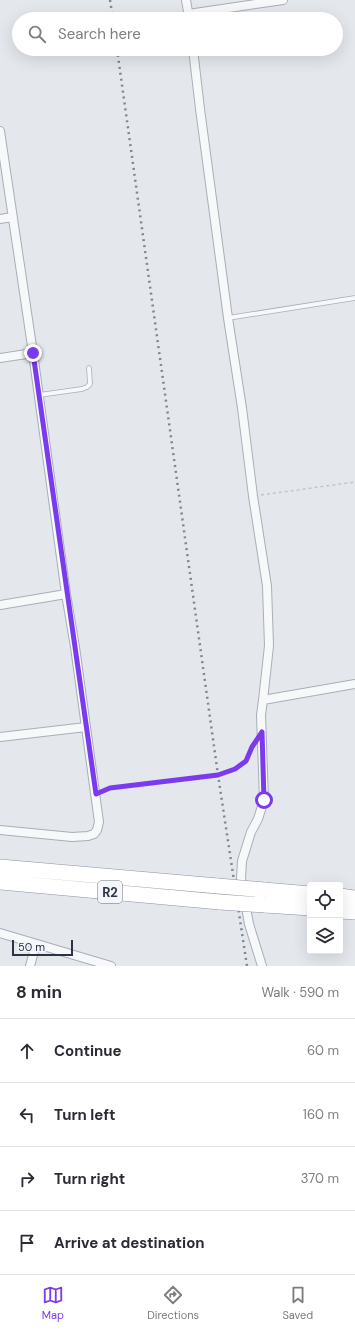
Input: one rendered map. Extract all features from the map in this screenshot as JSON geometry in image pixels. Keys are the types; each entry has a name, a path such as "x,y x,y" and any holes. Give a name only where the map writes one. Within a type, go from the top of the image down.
{"highway":[{"name":"R2","path":"0,867 307,894"},
{"name":"R2","path":"0,882 220,902 307,908"},
{"path":"343,896 355,898"},
{"path":"343,911 355,912"}],"street":[{"path":"186,0 188,12"},
{"path":"217,12 283,0"},
{"path":"194,56 228,318 267,586 269,646 261,715 264,800 246,846 241,867 243,895 249,924 262,966"},
{"path":"0,131 99,822 96,832 91,836 72,837 0,830"},
{"path":"0,218 12,217"},
{"path":"0,358 33,353"},
{"path":"0,605 66,594"},
{"path":"263,700 355,684"},
{"path":"0,737 86,727"},
{"path":"0,933 111,966"},
{"path":"30,966 36,944"}],"lane":[{"path":"228,318 355,298"},
{"path":"39,395 87,387 90,384 89,368"}],"path":[{"path":"253,496 355,482"},
{"path":"96,794 110,788 218,775 235,769 246,761 252,747 262,732"}],"railway":[{"path":"110,0 112,12"},
{"path":"118,56 218,775 247,966"}],"route":[{"path":"33,353 66,594 96,794 110,788 218,775 235,769 246,761 252,747 262,732 264,800"}]}
